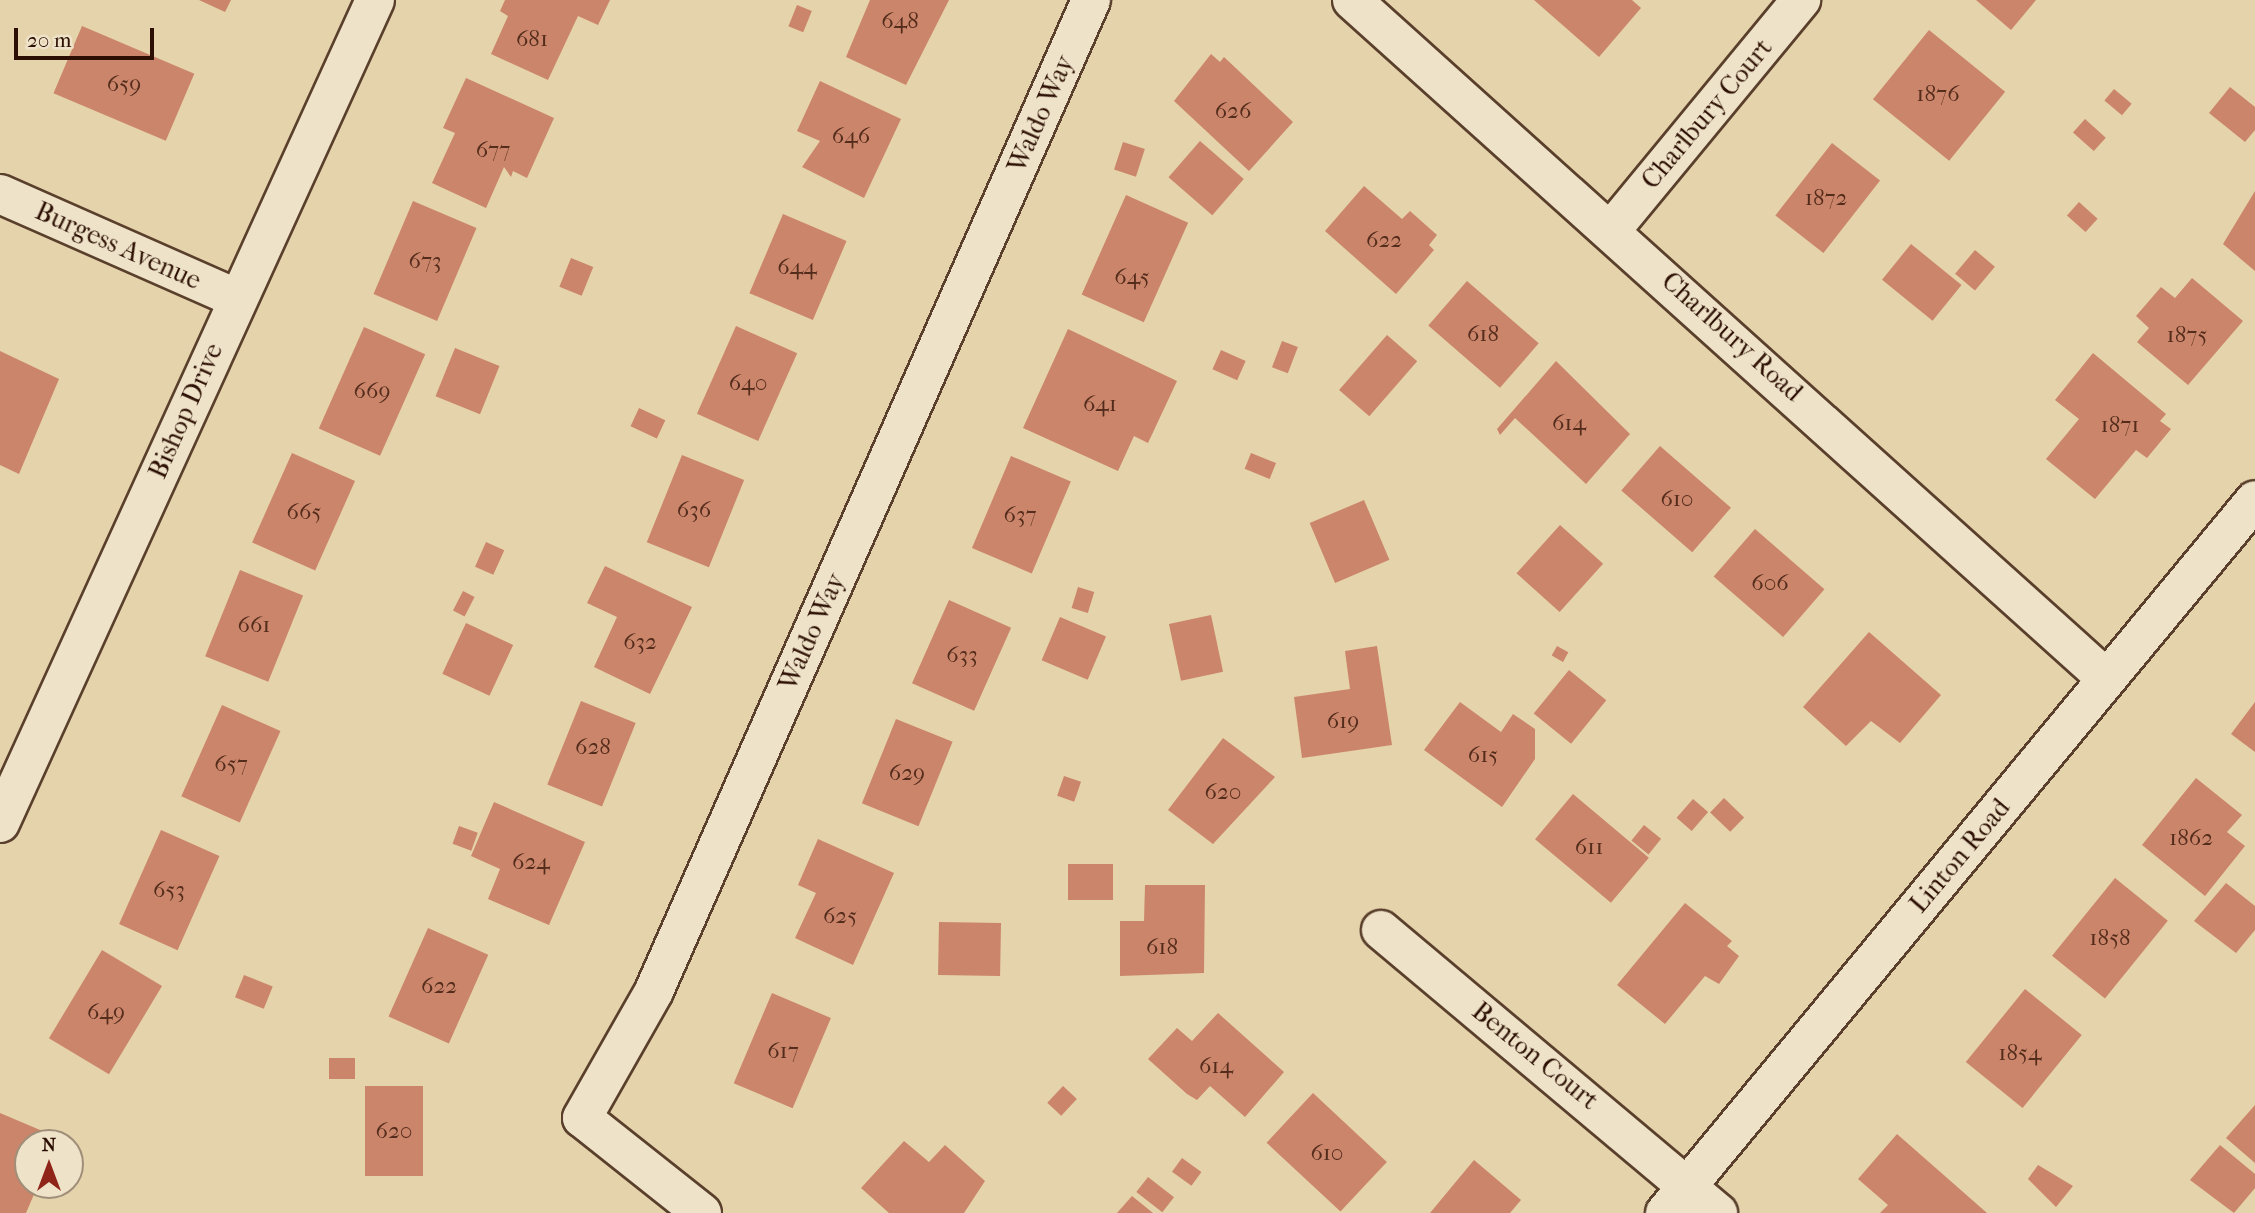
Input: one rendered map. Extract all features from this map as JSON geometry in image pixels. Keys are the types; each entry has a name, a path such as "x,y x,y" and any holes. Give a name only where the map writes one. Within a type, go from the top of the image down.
{"street":[{"name":"Bishop Drive","path":"0,823 236,298 375,0"},
{"name":"Waldo Way","path":"702,1213 582,1118 654,991 1091,0"},
{"name":"Charlbury Road","path":"1352,0 1613,228 2107,679"},
{"name":"Charlbury Court","path":"1613,228 1801,0"},
{"name":"Burgess Avenue","path":"0,194 236,298"},
{"name":"Linton Road","path":"1676,1199 2255,500"},
{"name":"Benton Court","path":"1381,930 1676,1199 1718,1213"}],"building":[{"path":"199,0 231,0 225,12"},
{"path":"505,0 610,0 598,25 578,16 548,80 491,54 508,16 500,11"},
{"path":"870,0 949,0 906,85 846,57"},
{"path":"1534,0 1632,0 1641,8 1599,57"},
{"path":"1976,0 2036,0 2011,30"},
{"path":"797,5 812,11 803,32 788,26"},
{"path":"82,26 194,74 166,141 53,93"},
{"path":"1929,30 2005,92 1949,161 1873,99"},
{"path":"1211,54 1220,62 1224,57 1293,122 1249,171 1174,101"},
{"path":"466,78 554,118 527,178 513,171 511,177 504,167 486,208 432,183 455,133 443,128"},
{"path":"820,81 901,119 864,198 802,167 820,141 797,131"},
{"path":"2230,87 2255,107 2255,130 2245,142 2209,113"},
{"path":"2114,89 2132,104 2122,115 2104,100"},
{"path":"2085,119 2106,138 2094,151 2073,132"},
{"path":"1200,141 1244,179 1212,215 1169,177"},
{"path":"1123,142 1145,149 1136,177 1114,170"},
{"path":"1832,143 1880,181 1823,253 1775,215"},
{"path":"1364,186 1402,219 1410,211 1437,235 1429,245 1434,250 1396,294 1325,231"},
{"path":"2255,191 2255,271 2223,244"},
{"path":"1126,195 1188,223 1144,322 1082,295"},
{"path":"413,201 477,228 437,321 374,294"},
{"path":"2079,202 2098,219 2086,232 2067,215"},
{"path":"783,214 847,241 813,320 749,293"},
{"path":"1911,244 1962,285 1933,321 1882,280"},
{"path":"1975,250 1995,267 1975,290 1955,274"},
{"path":"571,258 593,267 582,296 559,287"},
{"path":"2192,278 2243,321 2188,385 2137,342 2149,328 2136,316 2161,287 2175,298"},
{"path":"1467,281 1539,343 1500,388 1428,326"},
{"path":"736,326 797,353 758,441 697,414"},
{"path":"364,327 425,354 380,456 319,428"},
{"path":"1068,329 1177,381 1148,443 1134,436 1118,471 1023,428"},
{"path":"1387,335 1417,361 1369,416 1339,390"},
{"path":"1282,341 1298,347 1288,373 1272,367"},
{"path":"455,348 500,366 480,414 436,396"},
{"path":"1221,350 1246,361 1237,380 1212,369"},
{"path":"0,351 59,379 19,474 0,465"},
{"path":"2093,353 2166,414 2160,421 2171,429 2147,458 2136,450 2095,499 2046,459 2079,419 2055,400"},
{"path":"1556,361 1630,434 1586,484 1515,418 1500,435 1497,429"},
{"path":"639,408 665,420 657,438 631,426"},
{"path":"1660,446 1731,508 1692,552 1621,491"},
{"path":"292,453 355,481 315,571 252,543"},
{"path":"1251,453 1276,463 1270,479 1245,469"},
{"path":"682,455 744,480 709,567 647,542"},
{"path":"1011,456 1071,481 1032,573 972,548"},
{"path":"1364,500 1389,560 1335,583 1310,523"},
{"path":"1560,525 1603,564 1560,612 1517,573"},
{"path":"1755,529 1824,589 1783,637 1714,577"},
{"path":"486,542 504,550 493,575 475,567"},
{"path":"605,566 692,607 650,694 594,667 617,617 587,603"},
{"path":"240,570 303,595 268,682 205,656"},
{"path":"1078,587 1094,592 1088,613 1072,608"},
{"path":"463,591 475,597 465,617 453,611"},
{"path":"949,600 1011,628 974,711 912,683"},
{"path":"1211,615 1223,672 1181,681 1169,624"},
{"path":"1060,617 1106,637 1088,680 1042,660"},
{"path":"466,623 513,645 489,696 442,674"},
{"path":"1869,632 1941,695 1900,743 1871,721 1846,746 1803,707"},
{"path":"1377,646 1392,745 1302,758 1294,697 1350,689 1345,651"},
{"path":"1557,646 1568,652 1563,662 1552,656"},
{"path":"1569,670 1606,700 1571,744 1534,714"},
{"path":"581,701 636,723 602,807 547,784"},
{"path":"1460,702 1501,732 1513,714 1535,729 1535,759 1502,807 1424,750"},
{"path":"2255,702 2255,752 2231,734"},
{"path":"222,705 280,731 240,822 181,796"},
{"path":"896,719 953,742 918,826 862,803"},
{"path":"1223,738 1275,777 1213,844 1168,810"},
{"path":"1064,776 1081,782 1074,802 1057,796"},
{"path":"2196,778 2242,815 2227,832 2245,846 2205,896 2142,845"},
{"path":"1573,794 1649,858 1611,903 1535,839"},
{"path":"1724,798 1744,817 1730,832 1710,812"},
{"path":"1693,799 1708,812 1692,831 1677,818"},
{"path":"494,802 585,842 549,925 488,899 500,869 471,856"},
{"path":"1644,825 1661,839 1649,854 1631,841"},
{"path":"459,826 478,833 471,851 453,844"},
{"path":"161,830 219,856 178,950 119,924"},
{"path":"818,839 894,873 853,965 795,938 816,893 798,885"},
{"path":"1068,864 1113,864 1113,900 1068,900"},
{"path":"2115,878 2168,921 2105,999 2052,956"},
{"path":"2226,883 2255,906 2255,930 2236,953 2194,921"},
{"path":"1145,885 1205,885 1204,973 1120,976 1120,921 1144,921"},
{"path":"1685,903 1732,941 1727,946 1739,956 1719,984 1705,976 1665,1024 1617,985"},
{"path":"939,922 1001,923 1000,976 938,975"},
{"path":"428,928 488,955 449,1043 389,1017"},
{"path":"102,950 162,986 109,1074 49,1038"},
{"path":"244,975 273,987 264,1009 235,997"},
{"path":"2025,989 2082,1035 2023,1108 1966,1062"},
{"path":"772,993 831,1018 793,1108 734,1083"},
{"path":"1218,1013 1284,1072 1245,1117 1210,1086 1197,1100 1148,1059 1177,1028 1192,1041"},
{"path":"329,1058 355,1058 355,1079 329,1079"},
{"path":"365,1086 423,1086 423,1176 365,1176"},
{"path":"1063,1086 1077,1099 1061,1116 1047,1103"},
{"path":"1313,1093 1387,1162 1340,1212 1267,1143"},
{"path":"2255,1105 2255,1163 2226,1138"},
{"path":"0,1113 38,1129 14,1129 14,1199 32,1199 26,1213 0,1213"},
{"path":"1897,1134 1987,1213 1880,1213 1888,1205 1858,1179"},
{"path":"904,1141 929,1162 945,1145 985,1181 964,1213 889,1213 861,1188"},
{"path":"2220,1145 2255,1174 2255,1188 2234,1213 2190,1180"},
{"path":"1182,1158 1201,1172 1191,1186 1172,1172"},
{"path":"1474,1160 1521,1200 1510,1213 1430,1213"},
{"path":"2038,1165 2073,1186 2056,1207 2028,1179"},
{"path":"1148,1177 1174,1197 1162,1212 1136,1192"},
{"path":"1132,1196 1153,1213 1117,1213"}]}
